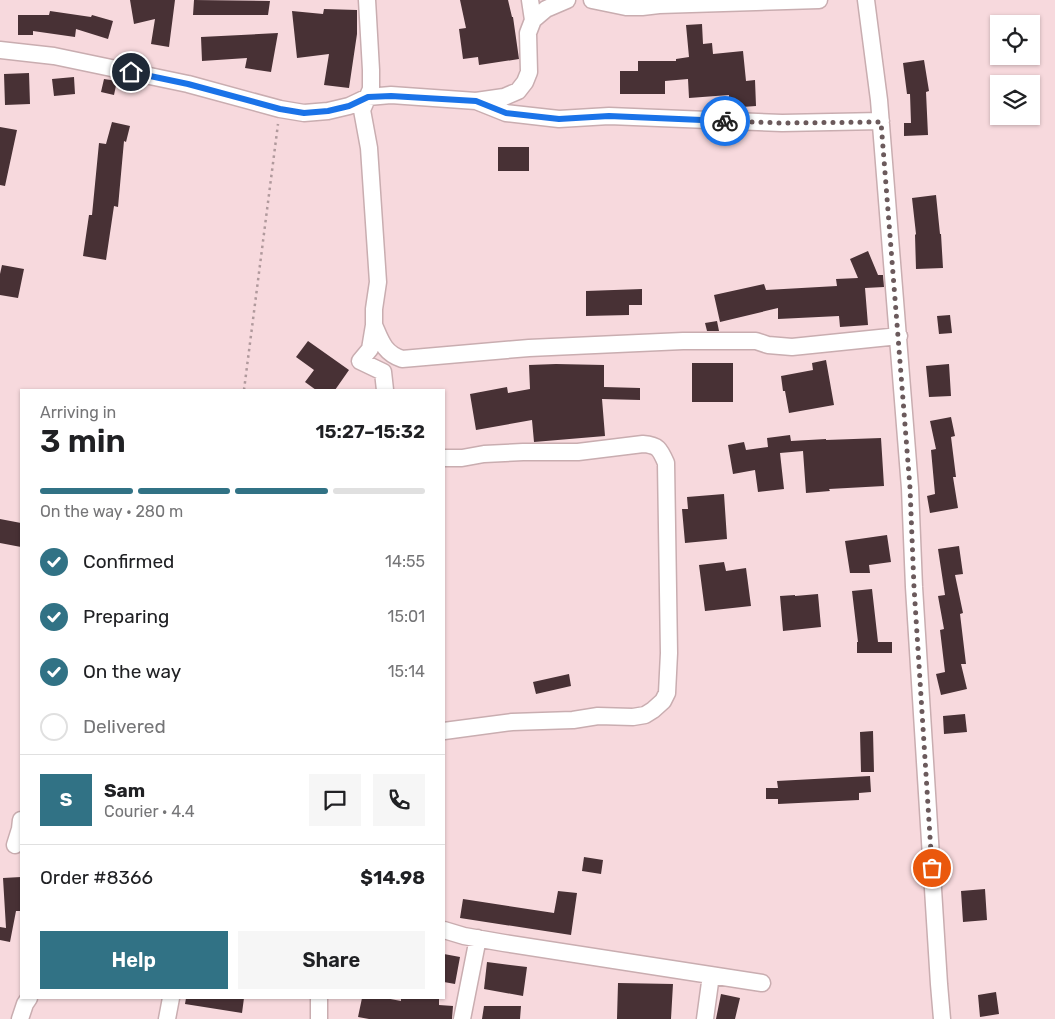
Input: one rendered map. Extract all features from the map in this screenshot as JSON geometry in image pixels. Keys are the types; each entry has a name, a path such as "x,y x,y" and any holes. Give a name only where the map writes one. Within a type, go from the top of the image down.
{"street":[{"path":"367,0 371,89 362,110 369,148 378,282 370,349 360,361 383,372"},
{"path":"530,0 533,20"},
{"path":"0,50 64,58 188,84 280,109 304,113 328,111 349,106 368,97 391,96 476,101 504,97 518,91 525,82 529,72 528,33 533,20 546,9 567,0"},
{"path":"592,0 626,7 642,7 819,0"},
{"path":"866,0 879,100 899,336 942,1019"},
{"path":"476,101 506,113 559,119 609,116 782,123 881,122"},
{"path":"374,325 386,350 393,356 402,359 529,348 683,341 756,341 768,345 792,347 899,336"},
{"path":"383,372 402,359"},
{"path":"383,372 385,389"},
{"path":"445,458 523,452 578,452 643,444 652,445 658,449 666,463 669,653 666,698 653,710 644,715 512,722 445,731"},
{"path":"12,845 20,829"},
{"path":"445,930 478,938 762,983"},
{"path":"462,1019 478,938"},
{"path":"705,1019 711,975"},
{"path":"20,1019 28,999"},
{"path":"167,1019 171,999"},
{"path":"319,999 319,1019"}],"path":[{"path":"244,389 280,109"}],"building":[{"path":"130,0 175,0 169,47 151,44 155,19 134,24"},
{"path":"194,0 270,1 268,15 193,15"},
{"path":"460,0 508,0 513,17 519,59 479,65 478,57 463,59 459,29 466,28"},
{"path":"324,9 357,10 357,34 349,88 324,85 329,54 297,58 292,11 323,14"},
{"path":"50,11 91,17 92,15 113,21 108,39 76,29 75,37 33,31 33,35 18,35 18,15 49,15"},
{"path":"702,24 703,44 712,43 713,54 743,51 746,81 755,80 756,106 729,108 729,95 689,98 688,79 665,81 665,94 620,94 620,71 638,71 638,61 676,61 676,59 689,57 686,25"},
{"path":"278,33 271,72 245,68 247,58 202,61 201,37"},
{"path":"924,60 929,91 926,92 928,135 904,136 904,123 911,123 910,94 907,94 903,63"},
{"path":"29,73 30,104 5,105 4,74"},
{"path":"74,77 75,94 54,96 52,79"},
{"path":"104,79 117,81 114,95 101,92"},
{"path":"112,122 130,126 126,142 124,141 118,207 114,206 106,260 83,256 89,215 92,215 99,143 106,144"},
{"path":"0,127 17,130 5,186 0,185"},
{"path":"498,147 529,147 529,171 498,171"},
{"path":"936,195 943,268 916,269 916,234 912,198"},
{"path":"868,251 878,275 883,275 884,287 865,288 868,325 840,327 839,316 778,319 778,308 720,322 714,295 764,284 766,290 837,286 836,279 858,278 850,259"},
{"path":"2,265 24,269 18,298 0,295"},
{"path":"642,289 642,305 629,305 629,315 586,316 586,291"},
{"path":"950,315 952,333 939,334 937,316"},
{"path":"717,321 719,331 707,331 705,323"},
{"path":"308,341 349,370 336,389 315,389 305,382 314,370 296,357"},
{"path":"826,360 834,405 789,413 781,376 813,370 812,363"},
{"path":"692,363 733,363 733,402 692,402"},
{"path":"949,364 951,396 929,397 926,366"},
{"path":"529,365 604,365 604,387 640,388 640,400 602,399 605,436 534,442 532,420 476,430 470,394 507,387 508,393 530,389"},
{"path":"951,417 955,436 951,437 956,477 953,477 958,508 930,513 927,496 935,494 931,450 936,449 930,421"},
{"path":"790,435 791,441 881,438 884,486 829,489 830,491 806,493 803,451 780,453 784,489 758,492 755,470 733,474 728,445 744,442 746,450 768,447 767,438"},
{"path":"724,494 727,539 685,543 682,509 688,509 687,497"},
{"path":"0,519 20,523 20,547 0,543"},
{"path":"887,535 891,562 869,565 870,573 850,573 845,541"},
{"path":"959,546 963,574 955,575 963,613 960,614 966,664 961,664 967,689 941,695 936,674 945,672 940,630 944,629 938,596 945,595 938,549"},
{"path":"724,562 726,571 746,568 751,606 705,611 699,565"},
{"path":"872,589 878,642 892,642 892,653 857,653 858,642 852,591"},
{"path":"818,594 821,627 783,631 780,596"},
{"path":"569,674 571,686 536,694 533,682"},
{"path":"965,714 967,732 944,734 943,716"},
{"path":"873,731 874,772 861,772 860,732"},
{"path":"870,776 871,792 859,793 859,800 778,804 778,799 766,799 766,788 778,788 777,781"},
{"path":"584,857 603,860 601,874 582,871"},
{"path":"20,877 20,911 16,911 10,942 0,940 0,927 6,928 3,878"},
{"path":"985,889 987,920 963,922 961,891"},
{"path":"558,891 577,893 571,935 460,918 463,899 554,913"},
{"path":"445,954 460,957 455,984 445,982"},
{"path":"487,962 527,967 523,996 484,989"},
{"path":"618,983 673,984 671,1019 617,1019"},
{"path":"996,992 999,1014 980,1017 978,995"},
{"path":"721,994 740,998 735,1019 716,1019"},
{"path":"186,999 244,999 242,1013 185,1004"},
{"path":"362,999 401,1001 401,999 439,999 439,1005 453,1006 452,1019 369,1019 358,1017"},
{"path":"484,1006 521,1006 520,1019 482,1019"}],"way so far":[{"path":"725,121 782,123 881,122 910,488 914,587 932,868"}],"route":[{"path":"131,72 188,84 280,109 304,113 328,111 349,106 368,97 391,96 476,101 506,113 559,119 609,116 725,121"}]}
